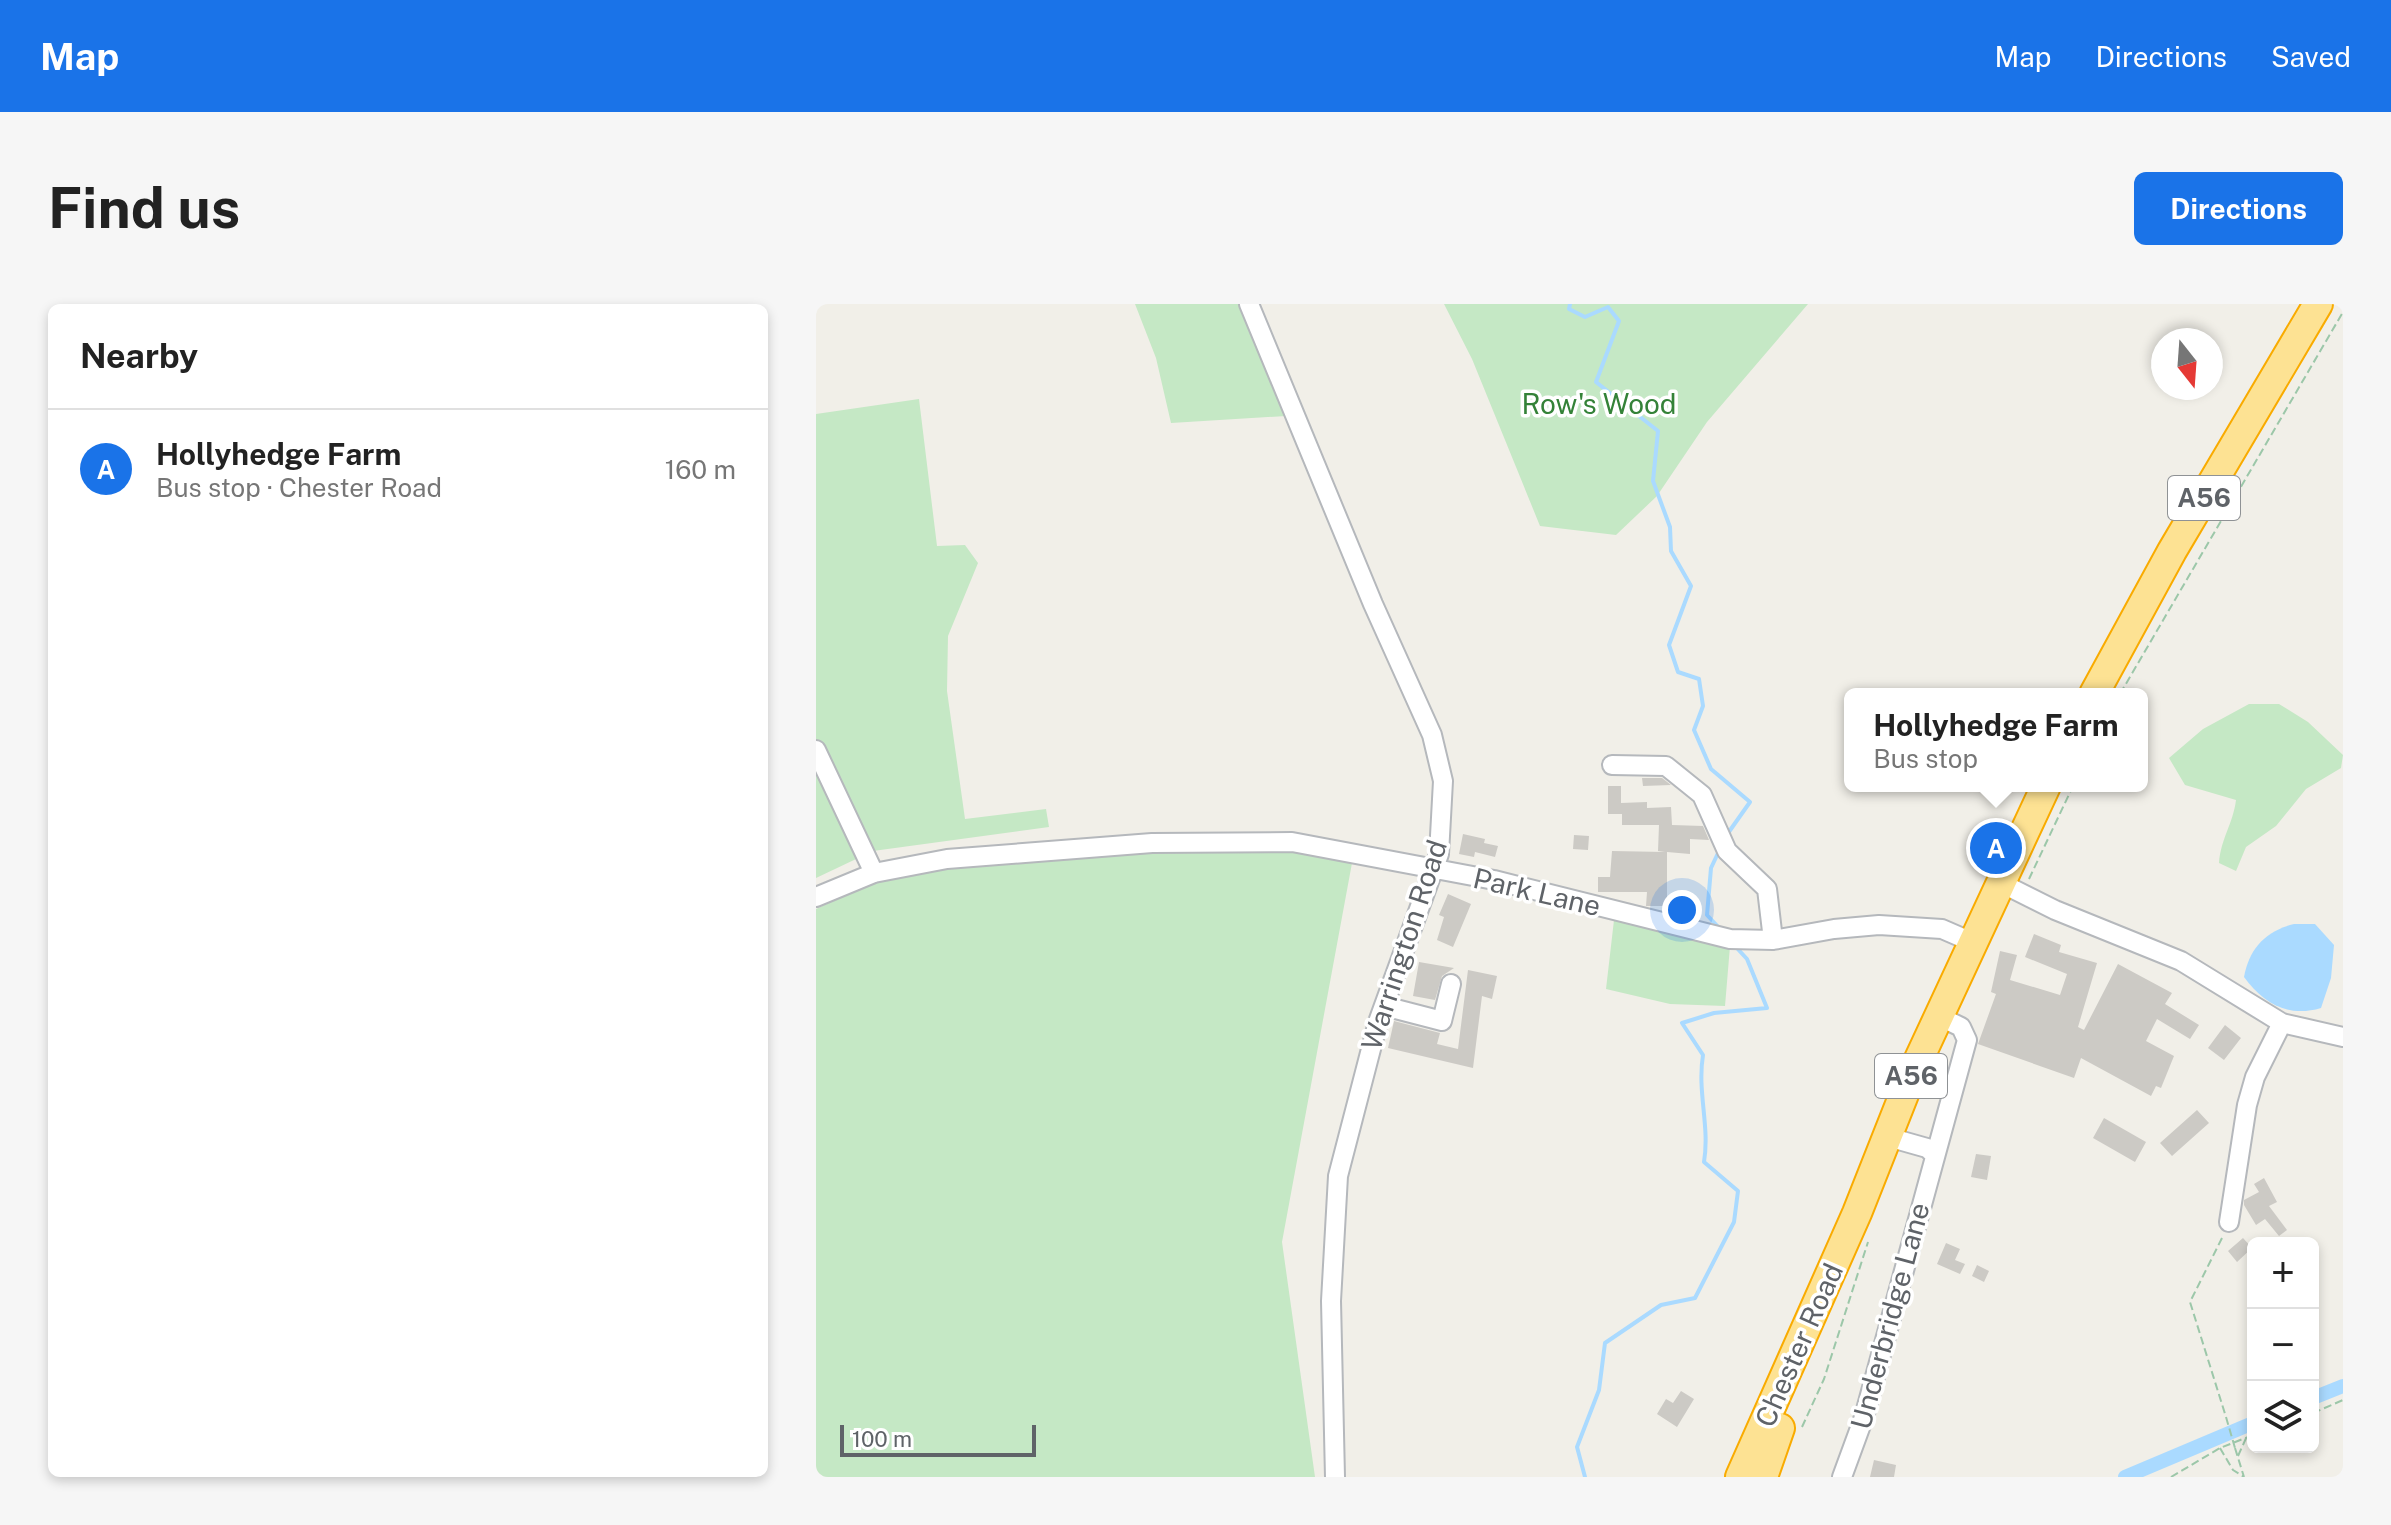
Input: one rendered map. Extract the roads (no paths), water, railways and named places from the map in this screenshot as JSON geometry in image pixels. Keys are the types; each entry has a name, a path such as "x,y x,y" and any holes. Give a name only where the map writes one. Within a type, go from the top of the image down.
{"highway":[{"name":"A56","path":"2097,688 2172,551 2318,304"},
{"name":"Chester Road","path":"1763,1477 1864,1222 1888,1137 1972,942 2013,884 2044,792"},
{"name":"Chester Road","path":"1740,1477 1864,1222"}],"street":[{"name":"Warrington Road","path":"1249,304 1437,751 1443,795 1440,844 1384,1006 1338,1176 1331,1301 1335,1477"},
{"path":"816,750 874,873"},
{"path":"1612,765 1666,766 1702,795 1727,851 1767,889 1773,940"},
{"name":"Park Lane","path":"816,897 874,873 947,859 1152,843 1292,842 1324,845 1494,880 1730,939 1773,940 1879,925 1942,929 1972,942"},
{"path":"2013,884 2055,910 2181,961 2282,1023 2343,1037"},
{"path":"1384,1006 1442,1021 1451,984"},
{"name":"Underbridge Lane","path":"1842,1477 1864,1417 1967,1035 1961,1027 1938,1016"},
{"path":"2229,1222 2247,1105 2255,1077 2282,1023"},
{"path":"1888,1137 1927,1148 1935,1155"}],"water":[{"path":"2294,924 2315,924 2334,945 2331,978 2321,1008 2309,1011 2277,1006 2259,994 2244,977 2250,958 2260,943 2275,931"}],"waterway":[{"path":"1570,304 1569,309 1585,317 1608,307 1619,321 1596,382 1658,431 1653,481 1670,527 1671,551 1691,586 1669,645 1678,672 1699,679 1703,706 1694,730 1711,769 1750,802 1726,836"},
{"path":"1719,851 1711,868 1707,915 1721,930"},
{"path":"1585,1477 1577,1447 1599,1390 1605,1343 1661,1305 1695,1298 1734,1222 1738,1191 1704,1162 1703,1055 1682,1023 1714,1013 1767,1008 1747,959 1735,946"},
{"path":"2319,1396 2343,1386"},
{"path":"2125,1477 2247,1426"}],"place":[{"name":"Hollyhedge Farm","path":"1996,848"}],"park label":[{"name":"Row's Wood","path":"1599,404"}]}
